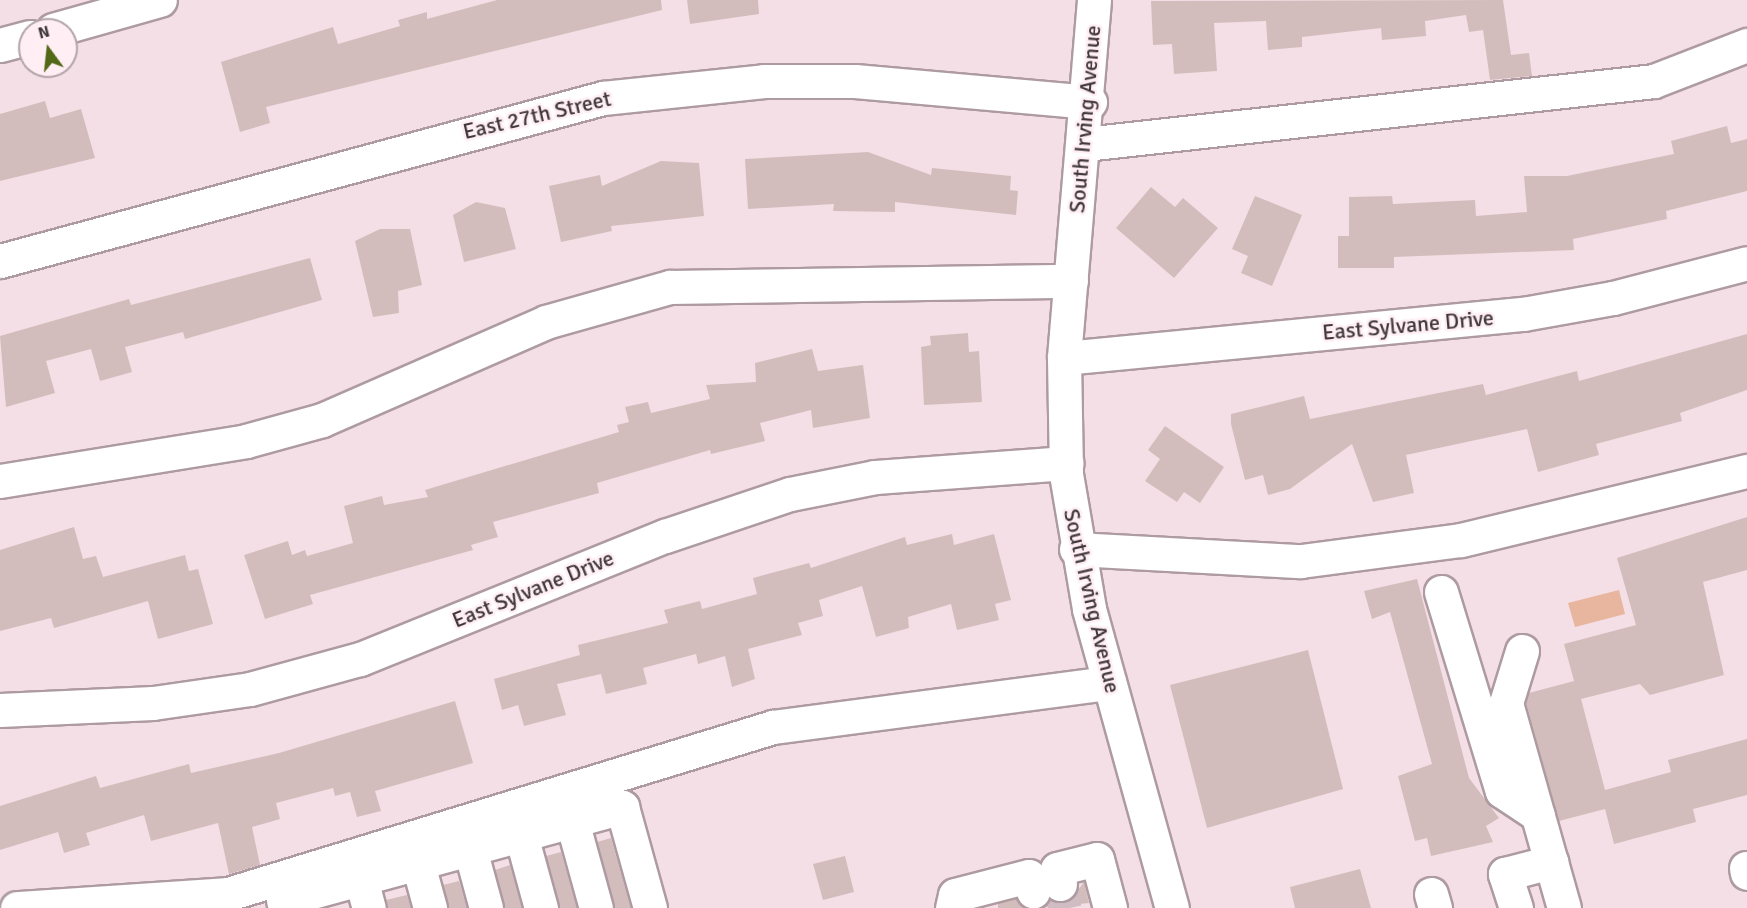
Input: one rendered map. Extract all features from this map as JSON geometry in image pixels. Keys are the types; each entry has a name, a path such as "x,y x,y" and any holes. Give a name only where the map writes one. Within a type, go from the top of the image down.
{"street":[{"path":"78,23 160,0"},
{"name":"South Irving Avenue","path":"1094,0 1090,102 1064,358 1066,464 1076,549 1109,683 1172,908"},
{"path":"0,45 18,40"},
{"path":"1085,144 1654,81 1747,45"},
{"name":"East 27th Street","path":"0,261 603,98 764,81 855,81 1090,102"},
{"name":"East Sylvane Drive","path":"1064,358 1523,314 1613,298 1747,263"},
{"path":"0,482 246,441 322,420 546,322 670,287 1071,281"},
{"name":"East Sylvane Drive","path":"0,710 153,703 260,687 360,659 665,536 790,494 875,477 1066,464"},
{"path":"1076,549 1300,561 1461,540 1747,471"},
{"path":"1441,592 1503,790 1538,814"},
{"path":"1522,651 1506,703 1564,908"},
{"path":"16,908 228,894 772,727 1109,683"},
{"path":"274,905 365,893 418,864 622,807 650,908"},
{"path":"572,821 596,908"},
{"path":"521,835 541,908"},
{"path":"470,849 486,908"},
{"path":"952,908 956,895 1045,880 1097,859 1110,908"},
{"path":"1516,908 1505,874 1551,862"},
{"path":"418,864 430,908"}],"shaded area":[{"path":"1619,590 1625,614 1575,627 1568,603"}],"building":[{"path":"497,0 661,0 662,10 266,107 270,123 240,132 221,62 333,27 338,44 400,26 398,20 427,12 427,19"},
{"path":"687,0 758,0 759,14 690,24"},
{"path":"1503,0 1511,55 1529,53 1532,76 1490,80 1483,30 1469,32 1466,15 1425,21 1426,36 1382,40 1381,28 1302,37 1302,47 1268,50 1266,21 1214,23 1217,71 1174,74 1172,44 1153,45 1151,1"},
{"path":"45,101 50,118 81,109 95,158 0,181 0,114"},
{"path":"1727,126 1731,143 1747,139 1747,191 1666,211 1667,219 1573,239 1574,250 1394,257 1394,268 1338,268 1338,236 1349,236 1349,197 1392,196 1393,204 1475,200 1476,216 1527,212 1524,176 1567,176 1674,154 1671,141"},
{"path":"868,152 931,175 932,168 1011,176 1010,190 1018,191 1016,215 895,202 895,212 833,211 834,204 748,209 745,159"},
{"path":"661,161 699,163 704,216 611,226 612,231 561,242 549,186 600,175 602,186"},
{"path":"1151,187 1175,207 1183,198 1218,228 1174,278 1116,228"},
{"path":"1255,196 1302,215 1272,286 1241,273 1248,256 1232,249"},
{"path":"476,202 505,208 516,249 464,262 453,215"},
{"path":"380,229 410,229 422,285 398,291 399,313 373,317 355,241"},
{"path":"310,258 322,300 185,339 183,332 125,347 132,372 100,381 91,349 46,361 55,393 6,407 0,336 129,299 131,305"},
{"path":"968,333 969,352 979,351 982,402 924,405 921,347 931,345 930,336"},
{"path":"1747,334 1747,390 1680,413 1682,421 1596,444 1599,455 1538,472 1527,429 1406,455 1414,493 1373,502 1352,444 1290,489 1268,495 1263,475 1245,480 1231,424 1231,414 1304,396 1310,419 1483,384 1486,395 1577,371 1579,381"},
{"path":"812,349 818,371 863,365 870,418 813,428 811,410 760,423 765,441 711,454 710,450 597,483 599,493 493,522 498,537 471,545 473,550 310,595 313,604 265,619 244,555 288,541 292,555 305,550 307,556 353,543 344,506 382,496 384,505 428,497 425,490 619,432 617,425 629,422 625,407 648,402 651,413 710,399 706,385 756,382 755,363"},
{"path":"1165,426 1224,467 1200,503 1184,492 1177,502 1145,481 1160,459 1148,450"},
{"path":"1747,517 1747,570 1703,582 1724,675 1650,695 1640,684 1581,699 1605,790 1671,772 1668,760 1747,739 1747,795 1693,809 1696,822 1614,844 1605,809 1559,821 1526,703 1529,693 1574,681 1564,644 1636,625 1617,558"},
{"path":"74,527 83,559 96,556 103,577 185,555 189,571 198,569 213,624 158,639 148,601 54,628 51,618 0,631 0,550"},
{"path":"952,534 954,545 994,534 1011,600 995,604 999,620 957,630 951,604 908,617 909,628 876,637 862,586 819,600 823,616 798,623 802,635 748,649 755,679 732,687 725,656 698,664 696,654 643,668 647,684 606,694 601,674 557,684 566,715 524,726 518,705 502,710 494,679 580,655 578,645 668,623 664,610 700,601 702,609 757,594 753,578 809,563 811,568 905,537 907,545"},
{"path":"1417,579 1469,778 1499,818 1486,826 1493,842 1431,856 1427,838 1415,841 1398,776 1432,764 1390,612 1372,619 1364,591"},
{"path":"1308,650 1343,789 1207,828 1170,685"},
{"path":"455,701 473,763 375,791 381,811 357,817 350,792 335,796 333,788 276,803 280,819 252,827 260,865 229,874 218,823 151,841 144,815 86,833 90,845 64,853 58,832 0,850 0,806 96,776 100,788 189,764 191,773 279,753"},
{"path":"611,838 631,908 614,908 597,842"},
{"path":"561,852 577,908 559,908 546,856"},
{"path":"845,856 854,892 823,900 813,864"},
{"path":"510,865 522,908 504,908 495,870"},
{"path":"1360,869 1371,908 1295,908 1290,887"},
{"path":"459,881 467,908 448,908 443,885"},
{"path":"1084,882 1089,903 1040,908 1049,899 1072,898"},
{"path":"407,895 411,908 387,908 386,900"},
{"path":"1016,899 1026,908 998,908 998,903"}],"tunnel":[{"path":"1060,884 1065,908"}]}
